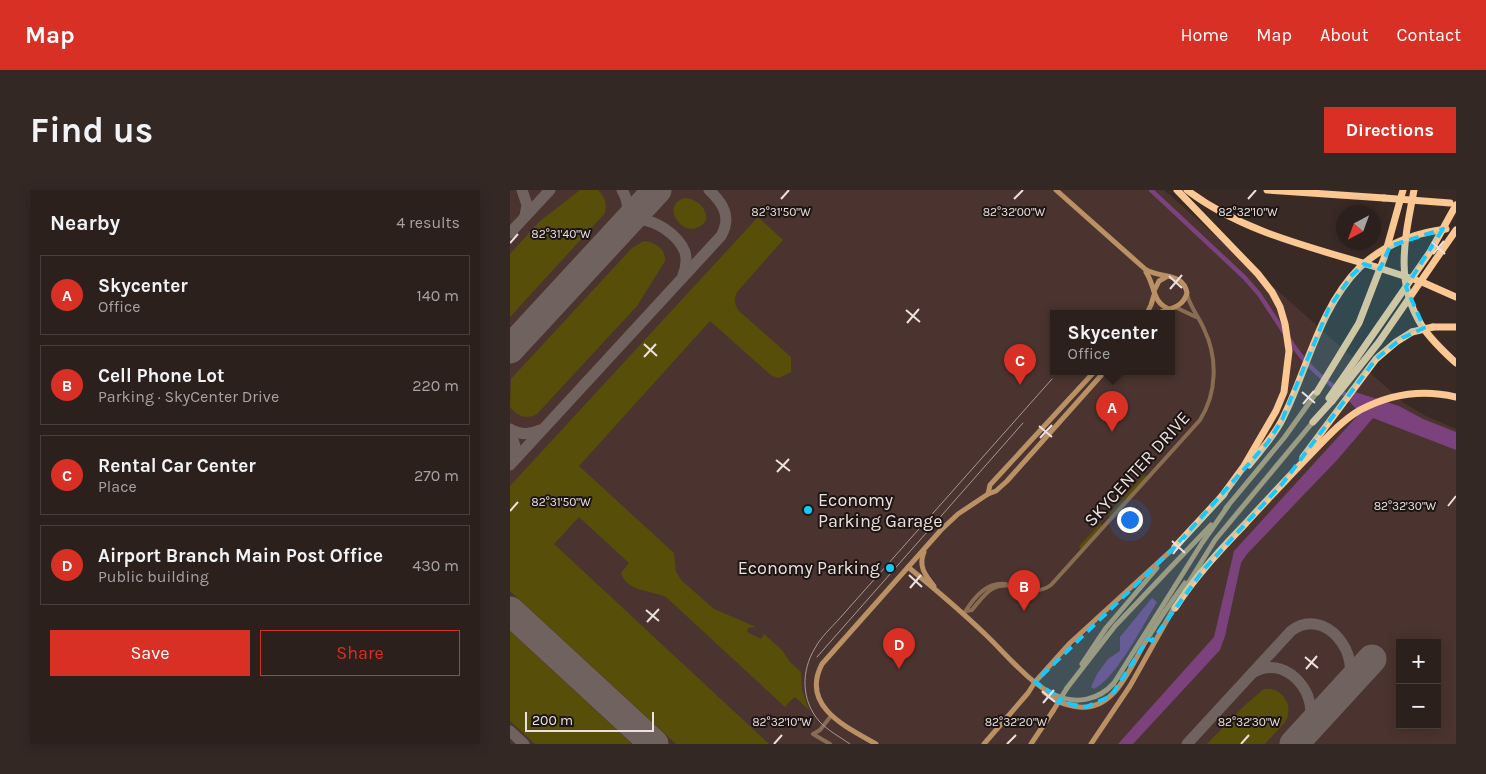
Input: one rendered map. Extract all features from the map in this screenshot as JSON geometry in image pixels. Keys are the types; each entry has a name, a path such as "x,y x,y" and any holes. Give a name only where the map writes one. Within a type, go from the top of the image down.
{"highway":[{"path":"1177,190 1267,285 1280,307 1290,351 1284,392 1276,411 1244,466 1222,496"},
{"path":"1187,190 1212,208 1251,227 1422,282 1456,298"},
{"path":"1267,190 1454,204 1430,252 1330,400"},
{"path":"1317,392 1359,323 1384,258 1403,190"},
{"path":"1414,190 1403,252 1405,281 1410,300 1422,326 1434,342 1456,363"},
{"path":"1313,422 1379,342 1456,229"},
{"path":"1175,547 1268,442 1282,420 1297,388 1329,308 1344,284 1360,267 1382,250 1409,237 1434,230 1456,229"},
{"path":"1283,483 1382,352 1412,332 1433,327 1456,327"},
{"path":"1174,608 1204,569 1283,483 1336,428 1353,415 1383,400 1404,394 1435,393 1456,397"}],"street":[{"path":"1056,190 1145,269 1154,274 1179,279 1183,283 1186,293 1182,303 1166,310"},
{"path":"1145,269 1159,304 1196,317"},
{"path":"1148,310 1152,305 1156,285 1168,276"},
{"name":"SKYCENTER DRIVE","path":"965,612 983,590 994,584 1001,583 1038,590 1044,589 1051,584 1114,517 1202,417 1212,390 1214,364 1208,338 1203,326 1196,317 1186,293"},
{"path":"988,494 990,485 1091,375"},
{"path":"876,744 852,731 831,716 825,709 817,694 816,682 818,671 828,657 953,518 988,494 996,491 1007,481 1101,375"},
{"path":"1067,688 1115,626 1228,506 1284,438 1317,392"},
{"path":"908,567 965,612 1044,692 1056,701 1086,707 1099,704 1111,696 1121,684 1167,609 1226,526 1313,422"},
{"path":"1035,682 1055,695 1073,700 1090,699 1108,690 1125,667 1197,551 1228,506"},
{"path":"927,546 921,561 921,568 941,594"},
{"path":"984,744 1028,693 1035,682 1081,633 1175,547"},
{"path":"1032,744 1091,648 1175,547"},
{"path":"1091,744 1130,686 1204,556"},
{"path":"830,744 813,734 820,730 831,716"}],"highlighted area":[{"path":"1443,229 1406,287 1424,328 1402,338 1376,359 1283,483 1204,569 1152,641 1148,639 1111,696 1086,707 1058,702 1061,699 1035,682 1175,547 1268,442 1282,420 1329,308 1352,275 1364,264 1380,269 1390,246"}],"shaded area":[{"path":"510,190 1164,190 1404,403 1424,415 1456,429 1456,744 510,744"},
{"path":"580,190 598,190 605,200 605,213 510,317 510,254 539,222"},
{"path":"685,198 697,202 705,211 706,220 696,228 689,229 683,227 675,217 674,206 678,201"},
{"path":"758,217 783,240 738,291 735,296 735,304 739,311 791,357 791,372 779,378 772,376 710,321 579,466 674,553 676,571 681,580 714,609 756,627 748,628 747,632 761,639 764,634 782,650 790,662 801,672 802,690 809,710 795,697 785,707 666,597 640,590 628,584 621,573 629,563 579,517 554,544 769,744 676,744 510,591 510,486"},
{"path":"644,241 659,247 664,253 665,261 637,306 537,414 525,417 516,413 510,407 511,379 632,248"},
{"path":"1355,392 1399,406 1423,419 1456,432 1456,450 1373,418 1338,459 1247,554 1241,563 1225,636 1220,650 1133,744 1118,744 1214,637 1234,551 1360,413 1346,398"},
{"path":"1144,475 1147,477 1113,515 1107,516"},
{"path":"1101,523 1101,527 1081,549 1079,546"},
{"path":"1152,598 1157,602 1129,650 1112,674 1094,689 1091,687 1097,674 1108,659 1120,651 1120,637"},
{"path":"510,631 632,744 535,744 510,721"},
{"path":"1264,689 1270,689 1281,694 1285,699 1288,710 1285,722 1265,744 1207,744 1245,705"}],"waterway":[{"path":"1151,190 1244,277 1259,294 1284,332"},
{"path":"1289,339 1315,371 1349,397"}],"taxiway":[{"path":"522,190 527,205 525,216"},
{"path":"510,233 550,190"},
{"path":"620,228 627,214 625,195 622,190"},
{"path":"510,465 721,236 726,223 726,217 722,205 709,190"},
{"path":"595,258 624,227 635,221 650,221 671,234 682,246 686,258 683,275"},
{"path":"510,429 525,434 540,430"},
{"path":"510,431 515,446 512,461"},
{"path":"1187,744 1291,631 1304,625 1317,624 1328,629 1346,649 1350,662 1350,676 1345,689"},
{"path":"1254,672 1265,668 1276,668 1286,671 1303,686 1311,707 1310,718 1305,729 1293,744"},
{"path":"510,731 524,744"}],"runway":[{"path":"510,349 657,190"},
{"path":"510,611 654,744"},
{"path":"1294,744 1372,659"}],"tram line":[{"path":"850,744 822,724 813,713 806,695 805,685 805,676 810,657 826,633 1052,379"},
{"path":"817,657 1023,423"}],"place":[{"name":"Rental Car Center","path":"1020,385"},
{"name":"Skycenter","path":"1112,432"},
{"name":"Economy Parking Garage","path":"808,510"},
{"name":"Economy Parking","path":"890,568"},
{"name":"Cell Phone Lot","path":"1024,611"},
{"name":"Airport Branch Main Post Office","path":"899,669"}]}
